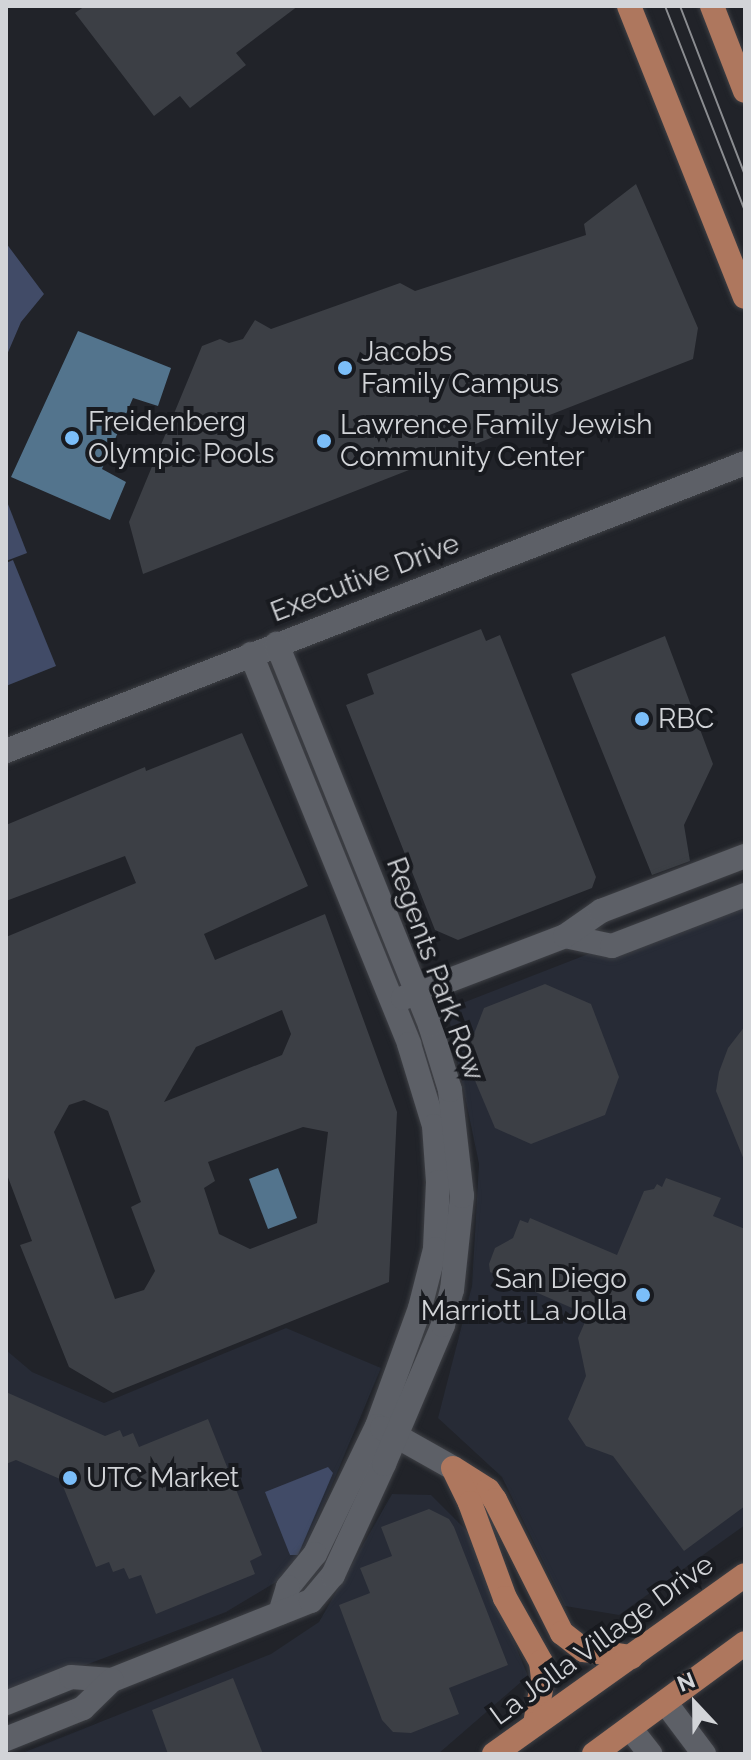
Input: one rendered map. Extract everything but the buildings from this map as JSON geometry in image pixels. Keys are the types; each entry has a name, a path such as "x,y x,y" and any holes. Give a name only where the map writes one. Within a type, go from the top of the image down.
{"main road":[{"path":"629,6 745,297"},
{"path":"712,6 745,91"},
{"path":"453,1468 488,1490 495,1500 562,1633 584,1650 631,1657"},
{"path":"453,1468 470,1503 505,1598 541,1662 543,1678 535,1724"},
{"name":"La Jolla Village Drive","path":"494,1754 745,1575"},
{"path":"594,1754 745,1643"}],"street":[{"name":"Executive Drive","path":"6,751 745,463"},
{"name":"Regents Park Row","path":"277,644 417,993 450,1090 462,1196 454,1275 443,1325 387,1431"},
{"name":"Regents Park Row","path":"6,1703 71,1677 112,1680 311,1601 333,1575 387,1431 435,1249 438,1182 434,1126 393,1002 251,654"},
{"path":"393,1002 565,936 601,911 745,856"},
{"path":"565,936 612,946 745,895"},
{"path":"639,896 654,930"},
{"path":"387,1431 453,1468"},
{"path":"6,1739 83,1708 112,1680"},
{"path":"665,1702 704,1754"},
{"path":"630,1728 650,1754"}],"shaded area":[{"path":"6,243 44,294 21,322 6,357"},
{"name":"Freidenberg Olympic Pools","path":"78,331 171,368 158,406 133,398 102,469 126,482 110,520 11,477"},
{"path":"6,499 27,553 6,561"},
{"path":"13,560 56,666 6,686 6,563"},
{"path":"745,893 745,1525 619,1615 565,1606 502,1477 438,1418 472,1286 479,1164 447,1009"},
{"path":"278,1168 297,1218 268,1229 249,1179"},
{"path":"286,1328 381,1368 296,1570 226,1612 6,1695 6,1350 32,1372 104,1403"},
{"path":"328,1467 333,1473 298,1555 290,1555 265,1492"},
{"path":"392,1494 431,1495 468,1532 528,1676 438,1754 20,1754 271,1654 319,1622"}],"tram line":[{"path":"665,6 745,211"},
{"path":"680,6 745,175"}],"place":[{"name":"Jacobs Family Campus","path":"345,368"},
{"name":"Freidenberg Olympic Pools","path":"72,438"},
{"name":"Lawrence Family Jewish Community Center","path":"324,441"},
{"name":"RBC","path":"642,719"},
{"name":"San Diego Marriott La Jolla","path":"643,1295"},
{"name":"UTC Market","path":"70,1478"}]}
